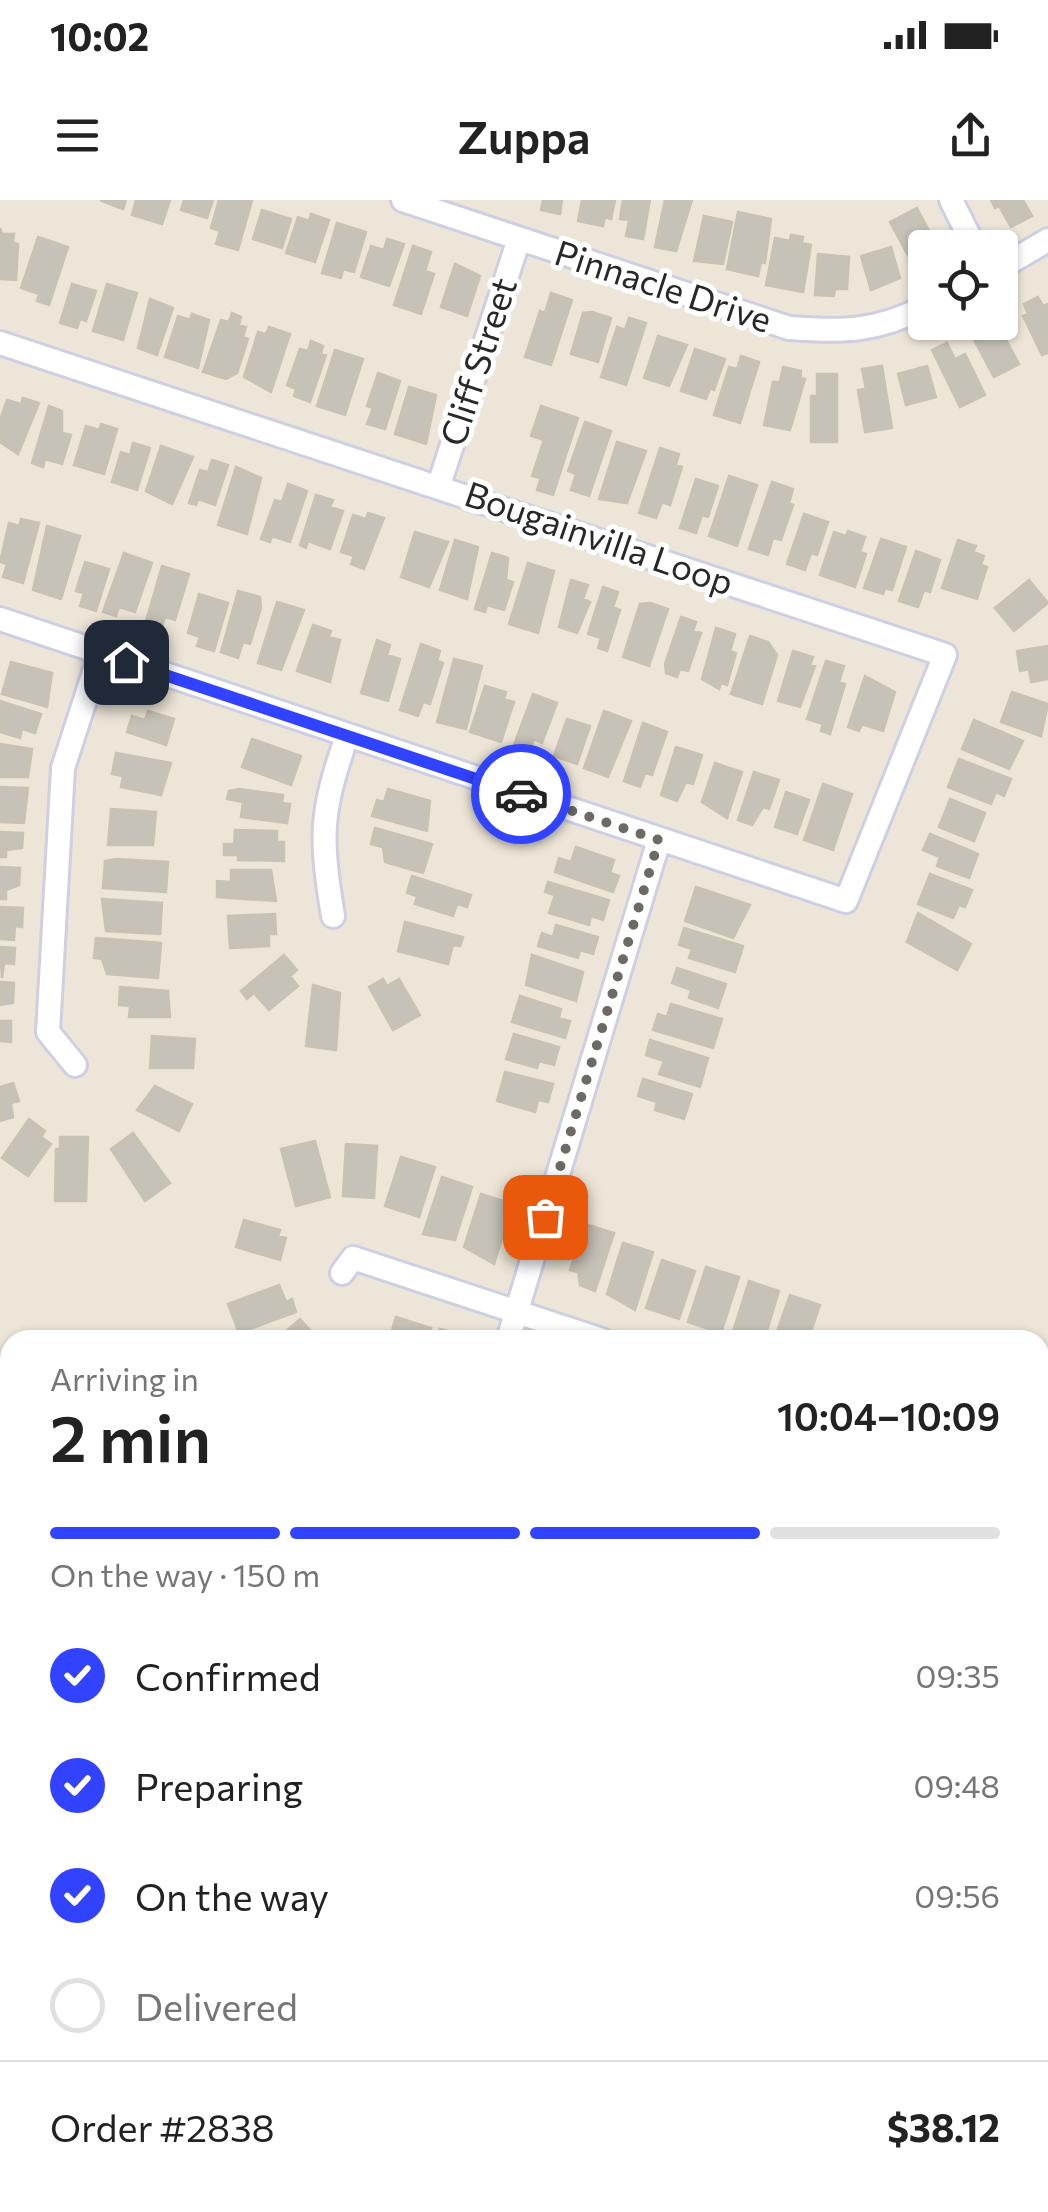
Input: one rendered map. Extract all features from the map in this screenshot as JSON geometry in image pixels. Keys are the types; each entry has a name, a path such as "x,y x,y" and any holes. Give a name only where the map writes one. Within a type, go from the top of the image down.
{"street":[{"path":"951,200 966,230"},
{"name":"Pinnacle Drive","path":"415,202 789,328 836,332 882,327 908,315"},
{"name":"Cliff Street","path":"439,485 519,239"},
{"path":"1018,258 1048,240"},
{"name":"Bougainvilla Loop","path":"0,344 439,485 945,655 846,901 659,840"},
{"path":"0,619 659,840 511,1330"},
{"path":"75,1065 48,1032 63,768 100,654"},
{"path":"333,916 321,842 326,805 347,736"},
{"path":"342,1273 353,1258 572,1330"}],"building":[{"path":"100,200 126,200 123,209"},
{"path":"136,200 170,200 162,224 132,215"},
{"path":"184,200 213,200 207,218 181,210"},
{"path":"219,200 252,200 238,250 216,244 220,231 211,228"},
{"path":"543,200 562,200 560,214 541,210"},
{"path":"582,200 615,200 611,219 605,217 603,226 578,221"},
{"path":"623,200 650,200 643,239 626,236 629,220 620,219"},
{"path":"665,200 692,200 676,251 655,247"},
{"path":"991,200 1023,200 1032,216 1011,227"},
{"path":"917,208 929,230 908,230 908,255 890,222"},
{"path":"262,210 291,219 282,248 253,239"},
{"path":"738,212 771,219 765,263 761,262 758,276 727,269"},
{"path":"311,214 329,220 315,262 286,253 298,217 309,221"},
{"path":"704,216 732,222 723,264 694,261"},
{"path":"337,223 366,232 354,272 343,269 341,278 322,273"},
{"path":"0,228 2,234 14,234 13,243 18,244 16,280 0,279"},
{"path":"791,235 803,237 802,243 811,245 803,292 766,285 775,238 790,241"},
{"path":"38,237 68,247 49,305 37,301 39,294 21,288"},
{"path":"387,239 404,244 389,286 361,277 371,246 384,250"},
{"path":"413,246 431,252 425,271 434,274 421,314 394,305"},
{"path":"891,247 900,278 871,290 861,256"},
{"path":"818,254 849,257 847,289 835,289 834,296 815,295"},
{"path":"455,264 480,276 467,316 441,307"},
{"path":"72,284 96,291 86,321 80,319 77,328 60,323"},
{"path":"107,284 137,293 123,340 93,331"},
{"path":"551,293 572,300 551,365 525,357 540,311 545,313"},
{"path":"1038,297 1043,306 1048,304 1048,353 1042,355 1023,316 1028,314 1024,304"},
{"path":"150,299 173,308 157,355 138,348"},
{"path":"232,313 241,317 239,325 246,327 243,337 248,339 237,373 226,379 203,372 221,320 229,322"},
{"path":"583,313 611,318 598,362 571,354"},
{"path":"192,314 209,320 198,368 165,357 178,316 190,320"},
{"path":"629,318 646,323 626,385 601,377 617,327 625,330"},
{"path":"269,327 290,334 271,392 244,377 258,332 266,334"},
{"path":"658,336 687,345 669,386 644,378"},
{"path":"974,340 1006,340 1019,364 994,377"},
{"path":"311,341 323,346 321,354 326,355 310,402 294,396 296,389 287,385 300,349 308,351"},
{"path":"947,343 955,359 965,354 985,395 960,407 932,350"},
{"path":"695,349 725,359 714,390 710,388 706,399 681,391"},
{"path":"335,350 363,359 345,415 317,406"},
{"path":"741,356 759,362 740,423 714,415 729,367 737,369"},
{"path":"882,366 892,428 865,432 858,390 866,389 862,369"},
{"path":"927,366 936,397 906,405 898,374"},
{"path":"783,367 801,371 800,378 805,379 790,430 764,425 773,382 780,382"},
{"path":"378,373 400,381 385,429 367,424 373,408 367,406"},
{"path":"817,374 837,374 837,442 811,442 811,396 817,396"},
{"path":"409,387 436,395 426,444 395,434"},
{"path":"23,398 39,403 18,454 0,442 0,420 7,400 21,404"},
{"path":"49,406 62,411 62,433 71,435 62,464 45,459 43,467 32,463"},
{"path":"541,406 578,418 553,495 537,490 541,478 532,476 544,440 531,436"},
{"path":"585,422 611,431 589,496 571,490 576,474 568,471"},
{"path":"101,424 117,429 104,474 74,465 86,426 99,430"},
{"path":"617,442 646,451 627,503 599,499"},
{"path":"133,443 150,448 137,490 112,482 121,452 130,455"},
{"path":"161,446 193,457 172,504 146,491"},
{"path":"660,448 679,454 676,465 682,467 670,505 662,502 656,518 639,513"},
{"path":"212,460 228,465 215,505 198,499 196,505 189,503 200,470 208,472"},
{"path":"236,467 261,478 247,534 218,525"},
{"path":"729,476 757,485 737,546 709,536"},
{"path":"696,479 718,486 708,517 702,515 696,533 680,528"},
{"path":"772,482 793,489 789,503 793,505 781,540 773,538 768,555 749,549"},
{"path":"288,484 307,491 290,542 272,536 270,542 261,539 275,500 282,502"},
{"path":"316,495 333,500 330,507 343,511 330,549 308,541 306,548 300,545"},
{"path":"368,513 384,518 364,569 351,564 354,556 341,552 353,515 366,519"},
{"path":"804,514 828,522 817,555 811,553 805,570 787,564"},
{"path":"21,519 39,523 23,583 3,577 7,564 0,562 9,523 19,526"},
{"path":"47,526 80,536 61,599 33,590"},
{"path":"848,531 865,537 860,552 866,554 855,587 820,575 834,532 846,536"},
{"path":"415,532 448,542 429,587 401,577"},
{"path":"881,539 906,547 892,590 885,588 883,594 864,588"},
{"path":"455,540 478,547 467,599 440,590"},
{"path":"958,540 976,546 973,552 984,556 981,565 987,567 977,599 942,588"},
{"path":"916,551 940,560 930,592 924,590 918,607 899,601"},
{"path":"124,553 152,563 135,612 119,607 116,616 103,612"},
{"path":"492,553 508,558 506,580 513,582 504,610 487,605 485,612 475,609"},
{"path":"85,562 109,569 96,611 80,606 84,593 76,591"},
{"path":"528,563 554,571 538,633 509,624"},
{"path":"162,566 189,574 175,620 165,617 161,630 145,625"},
{"path":"571,580 588,585 583,599 590,602 577,633 559,627"},
{"path":"1029,580 1048,603 1014,631 995,608"},
{"path":"603,587 618,592 613,607 620,610 607,651 598,648 601,638 588,634"},
{"path":"238,591 260,597 261,608 250,644 243,642 238,658 221,652"},
{"path":"199,594 228,603 214,651 197,646 200,637 188,633"},
{"path":"277,602 304,610 281,670 258,663"},
{"path":"640,604 668,609 649,666 623,657"},
{"path":"681,617 696,622 693,631 701,633 688,671 680,669 677,677 666,673 665,664"},
{"path":"313,625 331,631 329,637 340,640 330,682 297,671"},
{"path":"716,628 735,634 730,651 736,653 727,685 721,683 719,689 702,679"},
{"path":"750,636 768,642 777,655 762,704 731,694"},
{"path":"377,640 390,645 387,655 400,659 388,701 361,693"},
{"path":"421,644 440,651 437,661 443,663 430,704 423,702 418,716 400,710"},
{"path":"1048,646 1048,679 1031,682 1029,669 1020,671 1017,651"},
{"path":"793,651 813,657 810,665 815,666 800,707 778,701"},
{"path":"454,659 482,666 466,729 437,722"},
{"path":"826,661 844,666 839,682 845,684 830,734 821,731 823,724 807,719"},
{"path":"11,662 52,673 47,707 2,694"},
{"path":"865,676 895,692 883,731 862,724 859,731 848,727"},
{"path":"485,686 506,692 504,699 514,702 501,742 470,732"},
{"path":"1012,692 1048,704 1041,736 1001,722"},
{"path":"533,694 557,703 542,743 534,739 529,751 514,745"},
{"path":"0,701 41,714 35,733 22,729 20,738 0,732"},
{"path":"148,711 174,719 166,745 127,732 132,716 145,720"},
{"path":"604,711 631,721 608,777 584,768"},
{"path":"567,719 590,726 577,764 554,756"},
{"path":"974,720 1023,741 1009,769 962,749"},
{"path":"643,723 667,732 652,775 645,773 640,787 624,781"},
{"path":"252,739 301,756 291,785 242,767"},
{"path":"0,744 32,749 28,777 0,777"},
{"path":"676,747 702,755 693,784 686,782 677,801 661,795"},
{"path":"116,753 171,763 161,795 121,787 123,776 112,774"},
{"path":"959,759 1011,779 1004,796 996,792 991,804 948,787"},
{"path":"715,763 742,772 727,818 702,802"},
{"path":"754,772 779,780 769,809 763,807 752,825 738,820"},
{"path":"823,784 852,794 833,850 804,840"},
{"path":"0,787 28,788 24,823 0,822"},
{"path":"388,789 430,801 427,831 372,816 377,800 384,802"},
{"path":"229,791 283,795 282,803 290,804 287,823 241,817 243,802 227,799"},
{"path":"786,792 809,800 797,834 775,827"},
{"path":"950,799 985,813 974,841 939,827"},
{"path":"111,809 156,812 153,845 108,845"},
{"path":"375,828 432,844 423,873 385,862 383,847 371,844"},
{"path":"235,830 277,831 277,842 284,842 284,861 238,860 238,855 224,855 224,844 234,844"},
{"path":"0,832 23,833 22,848 6,850 6,857 0,857"},
{"path":"930,834 978,854 969,878 937,866 940,857 923,850"},
{"path":"576,847 614,860 610,873 619,876 613,892 555,872 559,858 571,862"},
{"path":"105,861 168,862 166,892 103,888"},
{"path":"0,867 20,868 19,885 6,890 6,899 0,899"},
{"path":"231,870 271,870 276,901 217,897 217,881 231,882"},
{"path":"930,874 972,890 965,907 959,905 953,918 918,904"},
{"path":"412,876 471,895 467,907 457,904 453,916 415,904 417,896 407,893"},
{"path":"548,882 609,900 603,920 591,916 589,925 549,913 555,895 545,892"},
{"path":"696,887 750,905 733,938 685,921"},
{"path":"102,899 162,903 160,934 106,931"},
{"path":"0,907 23,908 22,927 15,926 14,940 0,939"},
{"path":"918,913 971,944 957,970 907,942"},
{"path":"275,914 276,934 269,934 269,946 230,948 228,916"},
{"path":"405,922 463,937 460,946 453,945 448,964 398,951"},
{"path":"556,925 598,937 593,954 580,950 578,958 538,946 542,933 553,937"},
{"path":"684,928 743,946 735,972 689,958 692,949 679,945"},
{"path":"96,938 161,943 158,978 107,974 102,959 94,958"},
{"path":"0,947 15,948 14,964 4,963 2,978"},
{"path":"284,955 297,970 290,976 298,986 269,1010 254,993 247,999 241,991"},
{"path":"532,955 583,972 576,1001 526,985"},
{"path":"677,968 726,984 718,1008 689,998 691,990 672,983"},
{"path":"383,979 387,986 399,979 420,1015 393,1030 369,987"},
{"path":"0,982 14,983 13,1003 0,1005"},
{"path":"313,985 340,993 336,1050 306,1046"},
{"path":"120,987 168,991 170,1017 129,1017 130,1006 119,1005"},
{"path":"520,996 561,1009 559,1018 570,1021 565,1038 512,1022"},
{"path":"671,1004 722,1019 713,1048 653,1030 658,1014 667,1017"},
{"path":"0,1021 11,1021 11,1042 0,1041"},
{"path":"514,1034 559,1047 554,1065 539,1061 537,1068 506,1059"},
{"path":"152,1036 195,1039 193,1068 150,1068"},
{"path":"650,1040 708,1058 700,1087 659,1074 664,1061 646,1055"},
{"path":"505,1072 553,1084 548,1102 538,1100 535,1112 497,1101"},
{"path":"643,1079 692,1094 684,1119 655,1110 657,1102 638,1096"},
{"path":"13,1083 19,1101 11,1103 13,1117 0,1121 0,1087"},
{"path":"155,1086 192,1104 179,1131 137,1110"},
{"path":"29,1119 45,1131 41,1137 51,1144 28,1176 2,1158"},
{"path":"133,1133 170,1183 145,1201 111,1149"},
{"path":"60,1137 88,1137 86,1201 55,1201 56,1149 60,1149"},
{"path":"315,1141 330,1197 296,1206 281,1149"},
{"path":"346,1144 377,1146 374,1198 343,1196"},
{"path":"401,1157 435,1167 419,1217 385,1206"},
{"path":"442,1177 472,1187 455,1240 423,1234"},
{"path":"481,1194 513,1204 494,1264 464,1247"},
{"path":"244,1220 280,1230 278,1236 286,1238 280,1260 236,1247"},
{"path":"585,1224 614,1233 595,1291 580,1285 578,1272 570,1270"},
{"path":"623,1243 653,1252 635,1310 607,1294"},
{"path":"662,1260 695,1271 679,1319 646,1308"},
{"path":"706,1267 739,1277 722,1330 688,1322"},
{"path":"749,1281 779,1291 767,1330 734,1330"},
{"path":"279,1285 286,1302 292,1299 296,1312 238,1330 228,1304"},
{"path":"790,1295 820,1305 811,1330 778,1330"},
{"path":"396,1317 431,1328 430,1330 392,1330"},
{"path":"300,1319 310,1330 287,1330"}],"way so far":[{"path":"521,794 659,840 545,1217"}],"route":[{"path":"126,662 521,794"}]}
